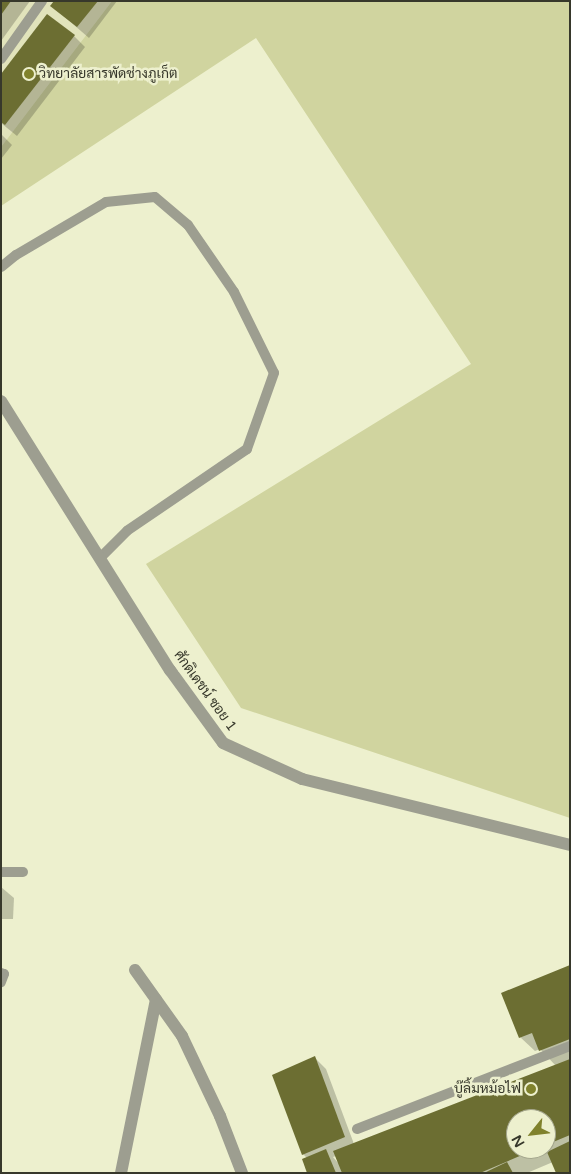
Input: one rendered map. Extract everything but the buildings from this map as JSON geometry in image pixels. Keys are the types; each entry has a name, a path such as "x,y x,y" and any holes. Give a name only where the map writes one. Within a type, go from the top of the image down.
{"street":[{"name":"ศักดิเดชน์ ซอย 1","path":"1,401 170,670 223,743 302,779 570,845"},
{"path":"135,970 182,1036 220,1116 242,1173"},
{"path":"121,1173 156,1000"}],"lane":[{"path":"1,59 42,1"},
{"path":"1,267 16,255 106,202 155,196 188,225 234,292 274,373 247,449 127,531 100,558"},
{"path":"1,872 23,872"},
{"path":"1,972 4,974 1,982"},
{"path":"357,1129 570,1046"}],"shaded area":[{"name":"วิทยาลัยสารพัดช่างภูเก็ต","path":"1,1 112,1 1,147"},
{"path":"112,1 570,1 570,818 241,708 146,564 471,364 256,38 1,206 1,147"}],"place":[{"name":"วิทยาลัยสารพัดช่างภูเก็ต","path":"29,74"},
{"name":"บู๊ลิ้มหม้อไฟ","path":"531,1089"}]}
